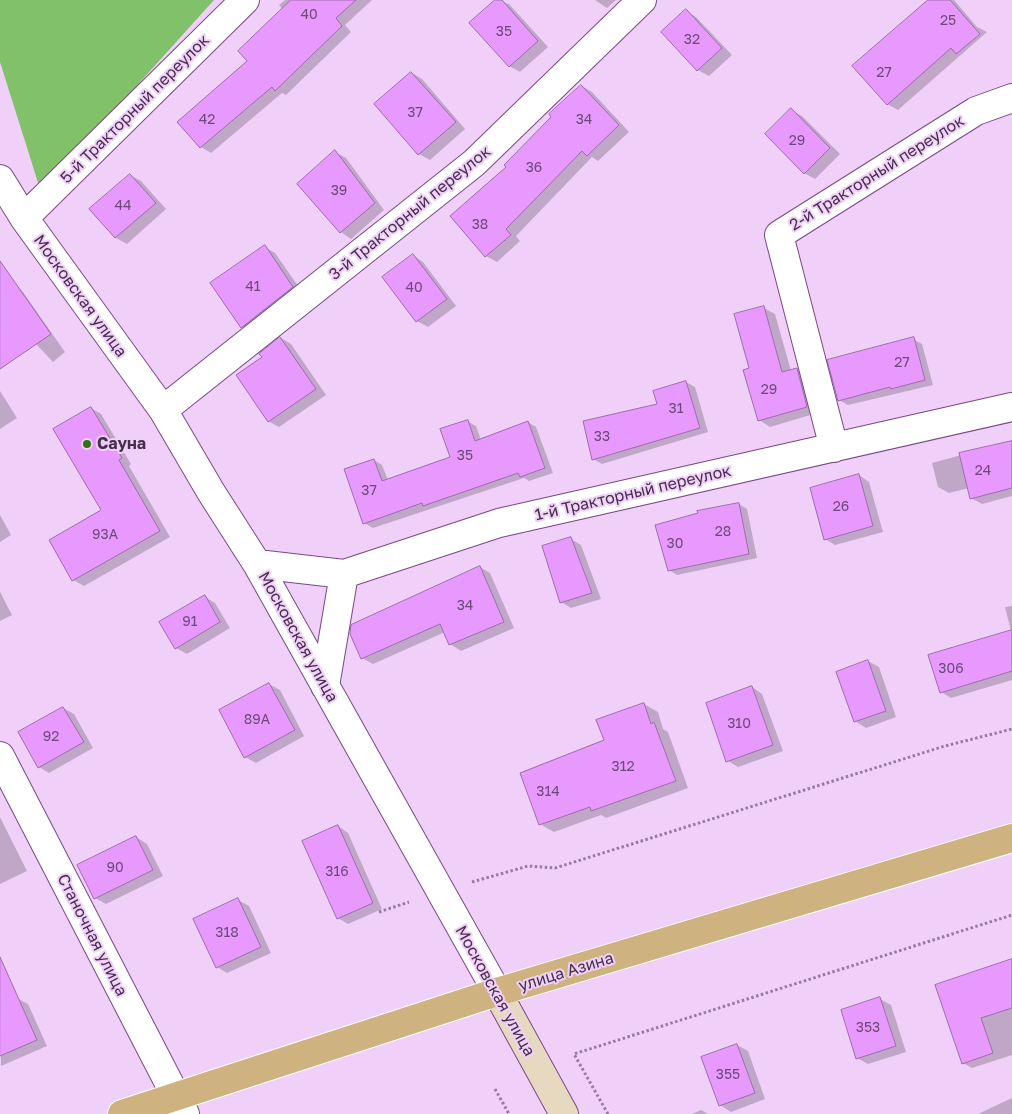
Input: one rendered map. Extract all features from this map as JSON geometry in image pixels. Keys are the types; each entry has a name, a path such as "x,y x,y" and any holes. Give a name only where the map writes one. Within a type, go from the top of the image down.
{"main road":[{"name":"улица Азина","path":"122,1114 180,1105 497,992 1012,838"}],"street":[{"name":"5-й Тракторный переулок","path":"24,218 245,0"},
{"name":"3-й Тракторный переулок","path":"163,410 474,163 642,0"},
{"name":"2-й Тракторный переулок","path":"834,448 779,235 976,111 1012,98"},
{"name":"Московская улица","path":"0,179 24,218 163,410 211,492 257,564 564,1114"},
{"name":"1-й Тракторный переулок","path":"257,564 344,574 499,523 1012,407"},
{"path":"325,686 344,574"},
{"name":"Станочная улица","path":"0,756 180,1105"}],"path":[{"path":"379,912 528,866 555,868 945,746 1012,729"},
{"path":"608,1114 574,1054 1012,915"},
{"path":"495,1089 509,1114"}],"green space":[{"path":"0,0 214,0 41,192 0,62"}],"building":[{"path":"291,0 356,0 336,18 342,26 275,91 272,87 200,148 177,122 247,61 238,51"},
{"path":"495,0 502,0 538,41 509,67 469,23"},
{"path":"928,0 950,0 980,34 956,54 951,48 887,105 852,66"},
{"path":"686,9 722,48 697,71 661,32"},
{"path":"411,72 456,122 418,155 374,104"},
{"path":"581,85 619,125 587,156 582,151 506,229 511,235 485,257 450,216 506,167 504,165 551,117 549,114"},
{"path":"791,108 830,148 804,174 765,134"},
{"path":"335,150 375,203 340,233 297,184"},
{"path":"130,174 156,203 115,238 89,209"},
{"path":"265,245 293,287 241,328 210,283"},
{"path":"413,254 447,299 416,322 382,277"},
{"path":"0,261 51,334 0,369"},
{"path":"764,306 782,372 797,368 807,407 758,421 743,370 749,368 734,314"},
{"path":"280,337 316,389 268,422 236,375 262,357 259,354"},
{"path":"914,337 925,380 838,401 827,360"},
{"path":"686,381 700,428 592,460 583,421 657,404 653,391"},
{"path":"91,407 122,458 119,460 160,531 72,581 49,540 101,510 53,429"},
{"path":"468,420 475,441 528,421 545,468 520,477 518,473 423,506 422,503 363,524 344,469 374,459 382,481 450,457 440,429"},
{"path":"1012,441 1012,488 970,499 959,453"},
{"path":"859,474 873,526 824,540 810,488"},
{"path":"739,503 749,554 668,571 655,525 698,513 697,511"},
{"path":"571,537 592,593 560,603 542,546"},
{"path":"480,566 504,622 449,645 440,624 361,659 350,634 351,625"},
{"path":"205,595 220,622 175,649 159,622"},
{"path":"1012,630 1012,671 940,693 928,655"},
{"path":"868,660 886,711 854,722 836,672"},
{"path":"269,683 295,730 244,758 219,710"},
{"path":"752,686 773,745 726,762 706,703"},
{"path":"644,703 651,724 654,722 676,781 591,811 590,807 539,825 520,773 604,740 596,720"},
{"path":"63,707 84,742 38,768 18,732"},
{"path":"338,825 373,903 337,919 302,841"},
{"path":"136,836 153,870 94,899 77,865"},
{"path":"238,898 261,947 216,968 193,919"},
{"path":"0,957 37,1040 0,1056"},
{"path":"1012,959 1012,1008 981,1018 993,1053 962,1064 935,985"},
{"path":"880,997 896,1046 856,1059 841,1010"},
{"path":"737,1044 755,1093 719,1106 701,1057"}],"place":[{"name":"Сауна","path":"87,444"}]}
